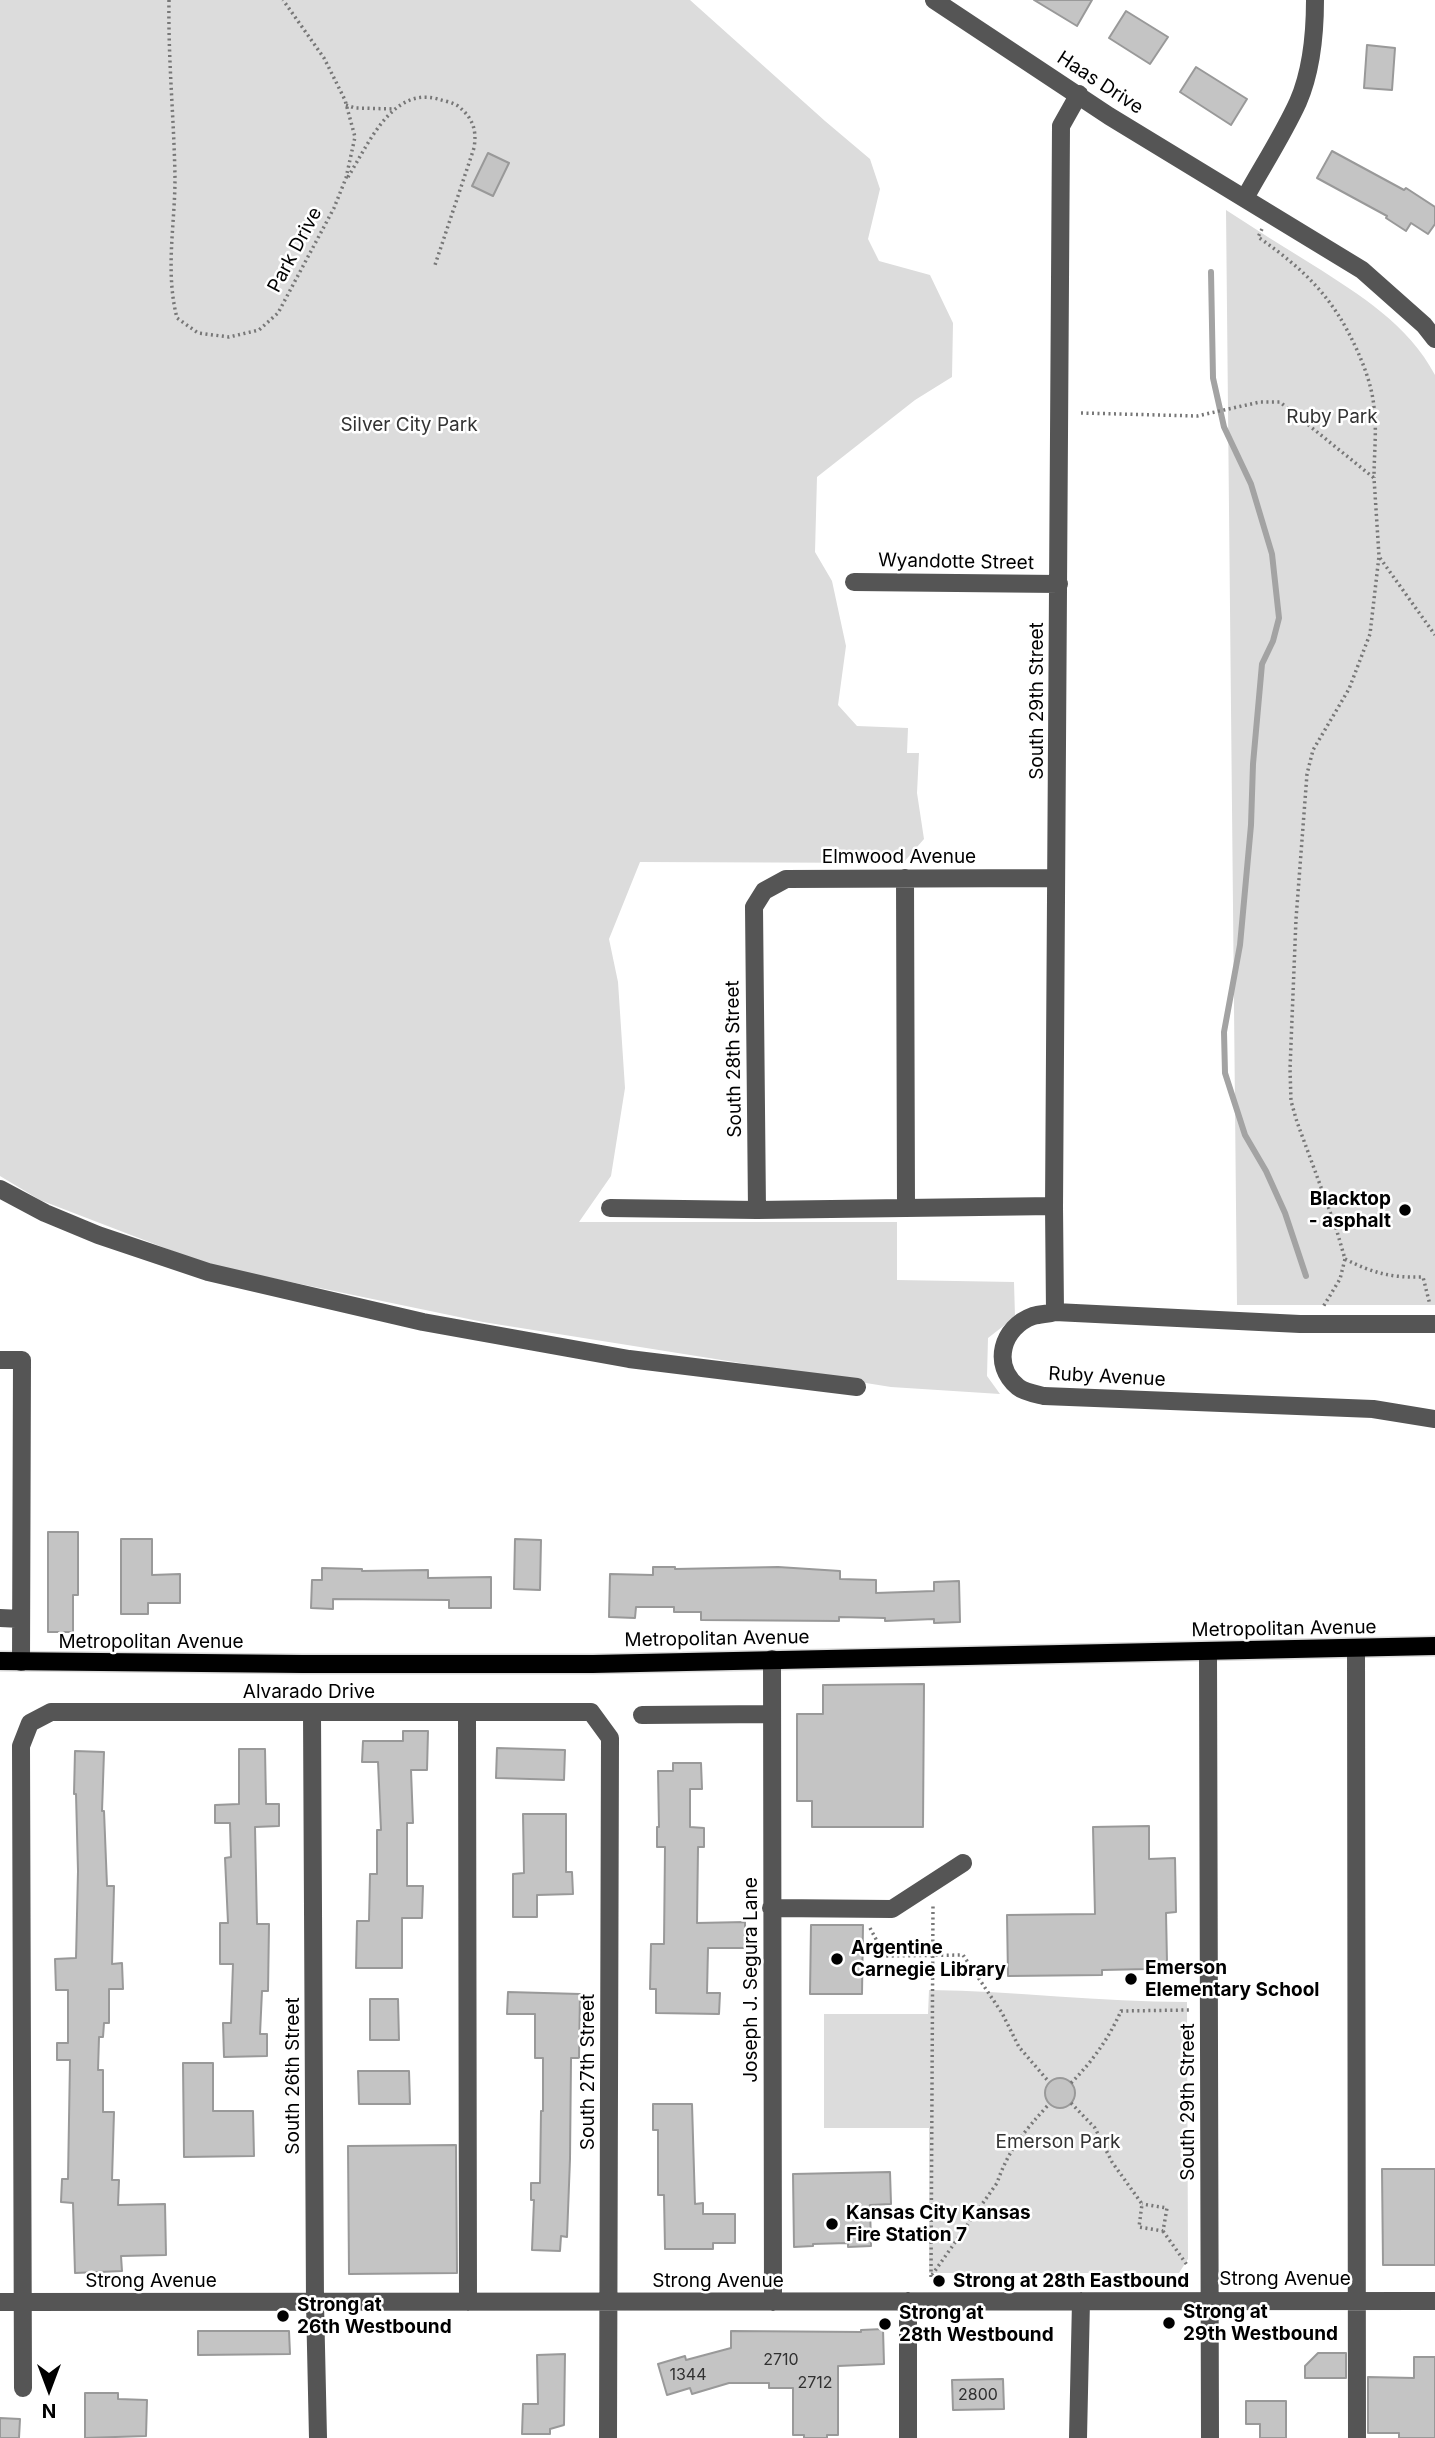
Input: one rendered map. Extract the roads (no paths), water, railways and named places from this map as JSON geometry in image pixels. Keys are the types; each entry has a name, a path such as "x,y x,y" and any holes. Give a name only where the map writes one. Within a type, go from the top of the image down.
{"main road":[{"name":"Metropolitan Avenue","path":"0,1661 593,1664 1208,1653 1435,1646"}],"street":[{"name":"Haas Drive","path":"934,0 1109,116 1362,270 1424,325 1435,339"},
{"path":"1245,198 1298,102 1310,64 1315,0"},
{"name":"South 29th Street","path":"1055,1312 1061,126 1079,94"},
{"name":"Wyandotte Street","path":"854,582 1059,584"},
{"path":"905,878 906,1208"},
{"name":"Elmwood Avenue","path":"754,907 764,891 786,879 1056,878"},
{"name":"South 28th Street","path":"754,907 757,1210"},
{"path":"0,1189 45,1213 98,1235 208,1272 423,1322 629,1359 857,1387"},
{"path":"610,1208 757,1210 1054,1206"},
{"name":"Ruby Avenue","path":"1433,1316 1300,1324 1055,1312 1031,1317 1014,1329 1002,1348 1003,1371 1019,1388 1044,1396 1373,1409 1435,1419"},
{"path":"0,1360 22,1360 21,1662"},
{"path":"0,1618 21,1619"},
{"path":"1356,1648 1357,2438"},
{"name":"South 29th Street","path":"1208,1653 1210,2438"},
{"name":"Joseph J. Segura Lane","path":"772,1659 772,2302"},
{"name":"Alvarado Drive","path":"23,2302 22,1746 30,1723 51,1712 591,1712"},
{"name":"South 27th Street","path":"591,1712 610,1738 608,2438"},
{"name":"South 26th Street","path":"312,1713 318,2438"},
{"path":"467,1713 468,2302"},
{"path":"642,1715 772,1714"},
{"path":"771,1908 892,1909 963,1863"},
{"path":"908,2301 908,2438"},
{"path":"1078,2438 1081,2301"},
{"name":"Strong Avenue","path":"0,2302 1435,2301"},
{"path":"23,2302 23,2388"}],"waterway":[{"path":"1211,272 1213,378 1224,427 1251,484 1272,554 1279,618 1273,641 1262,664 1240,945 1224,1032 1225,1073 1245,1135 1266,1171 1285,1213 1306,1276"}],"place":[{"name":"Blacktop - asphalt","path":"1405,1210"},
{"name":"Argentine Carnegie Library","path":"837,1959"},
{"name":"Emerson Elementary School","path":"1131,1979"},
{"name":"Kansas City Kansas Fire Station 7","path":"832,2224"},
{"name":"Strong at 28th Eastbound","path":"939,2281"},
{"name":"Strong at 26th Westbound","path":"283,2316"},
{"name":"Strong at 29th Westbound","path":"1169,2323"},
{"name":"Strong at 28th Westbound","path":"885,2324"}],"park label":[{"name":"Ruby Park","path":"1332,417"},
{"name":"Silver City Park","path":"409,425"},
{"name":"Emerson Park","path":"1058,2142"}]}
